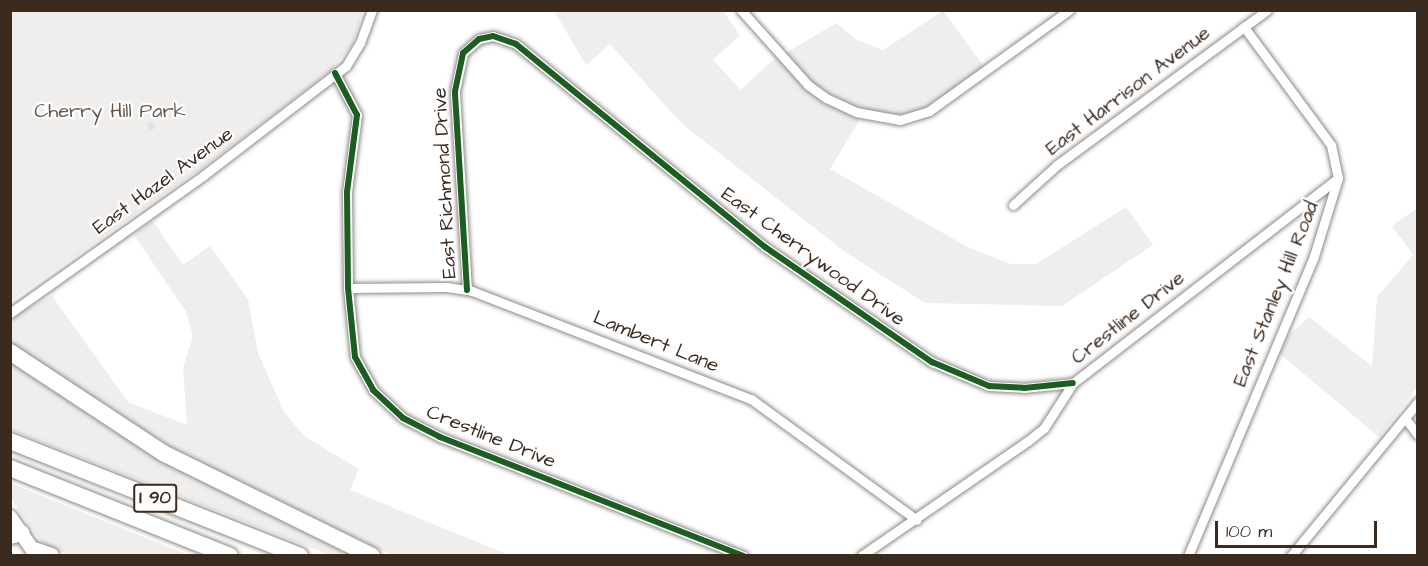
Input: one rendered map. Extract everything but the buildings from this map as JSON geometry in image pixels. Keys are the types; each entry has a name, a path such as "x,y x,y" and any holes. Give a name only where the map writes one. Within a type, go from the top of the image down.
{"highway":[{"path":"10,352 163,453 372,555"},
{"name":"I 90","path":"10,441 300,555"},
{"name":"I 90","path":"10,468 230,555"},
{"path":"36,553 51,555"}],"main road":[{"path":"10,517 16,534 36,553"}],"street":[{"name":"East Hazel Avenue","path":"10,313 204,175 335,73 353,57 372,10"},
{"path":"741,10 808,85 826,98 856,112 900,120 929,111 1069,10"},
{"name":"East Harrison Avenue","path":"1013,205 1057,165 1264,11"},
{"name":"East Stanley Hill Road","path":"1188,555 1317,248 1338,178 1331,146 1244,27"},
{"name":"East Cherrywood Drive","path":"473,43 493,36 516,44 765,248 932,362 989,386 1024,388 1073,383"},
{"name":"East Richmond Drive","path":"467,290 455,91 458,66 473,43"},
{"name":"Crestline Drive","path":"335,73 357,115 347,192 348,288 351,333 359,368 374,390 403,418 440,437 743,555"},
{"name":"Crestline Drive","path":"861,555 917,520 1044,428 1073,383 1338,178"},
{"name":"Lambert Lane","path":"348,288 467,290 751,399 917,520"},
{"path":"1291,555 1418,402"},
{"path":"1405,418 1418,435"}],"green space":[{"name":"Cherry Hill Park","path":"11,11 363,11 352,45 329,72 209,163 11,301"},
{"path":"554,11 723,11 740,35 713,60 741,90 768,64 836,23 855,39 883,50 943,11 985,68 930,107 914,113 880,116 865,111 830,169 968,247 1010,264 1036,264 1126,207 1153,245 1062,306 925,303 845,252 681,123 610,44 586,65"},
{"path":"1417,208 1417,388 1379,437 1279,353 1288,336 1309,317 1372,366 1377,297 1413,255 1392,226"},
{"path":"153,221 183,265 210,246 248,299 258,353 284,412 304,436 359,469 350,490 509,555 392,555 207,469 116,416 11,346 11,317 52,296 128,402 187,425 183,368 193,336 186,312 134,235"},
{"path":"10,361 158,457 357,555 330,555 11,430"},
{"path":"10,483 188,555 70,555 46,548 11,499"}],"cycle path":[{"path":"467,290 455,91 463,53 479,39 493,36 516,44 765,247 932,362 989,386 1024,388 1073,383"},
{"path":"335,73 357,115 347,192 348,288 355,357 373,390 403,418 440,437 743,556"}]}
